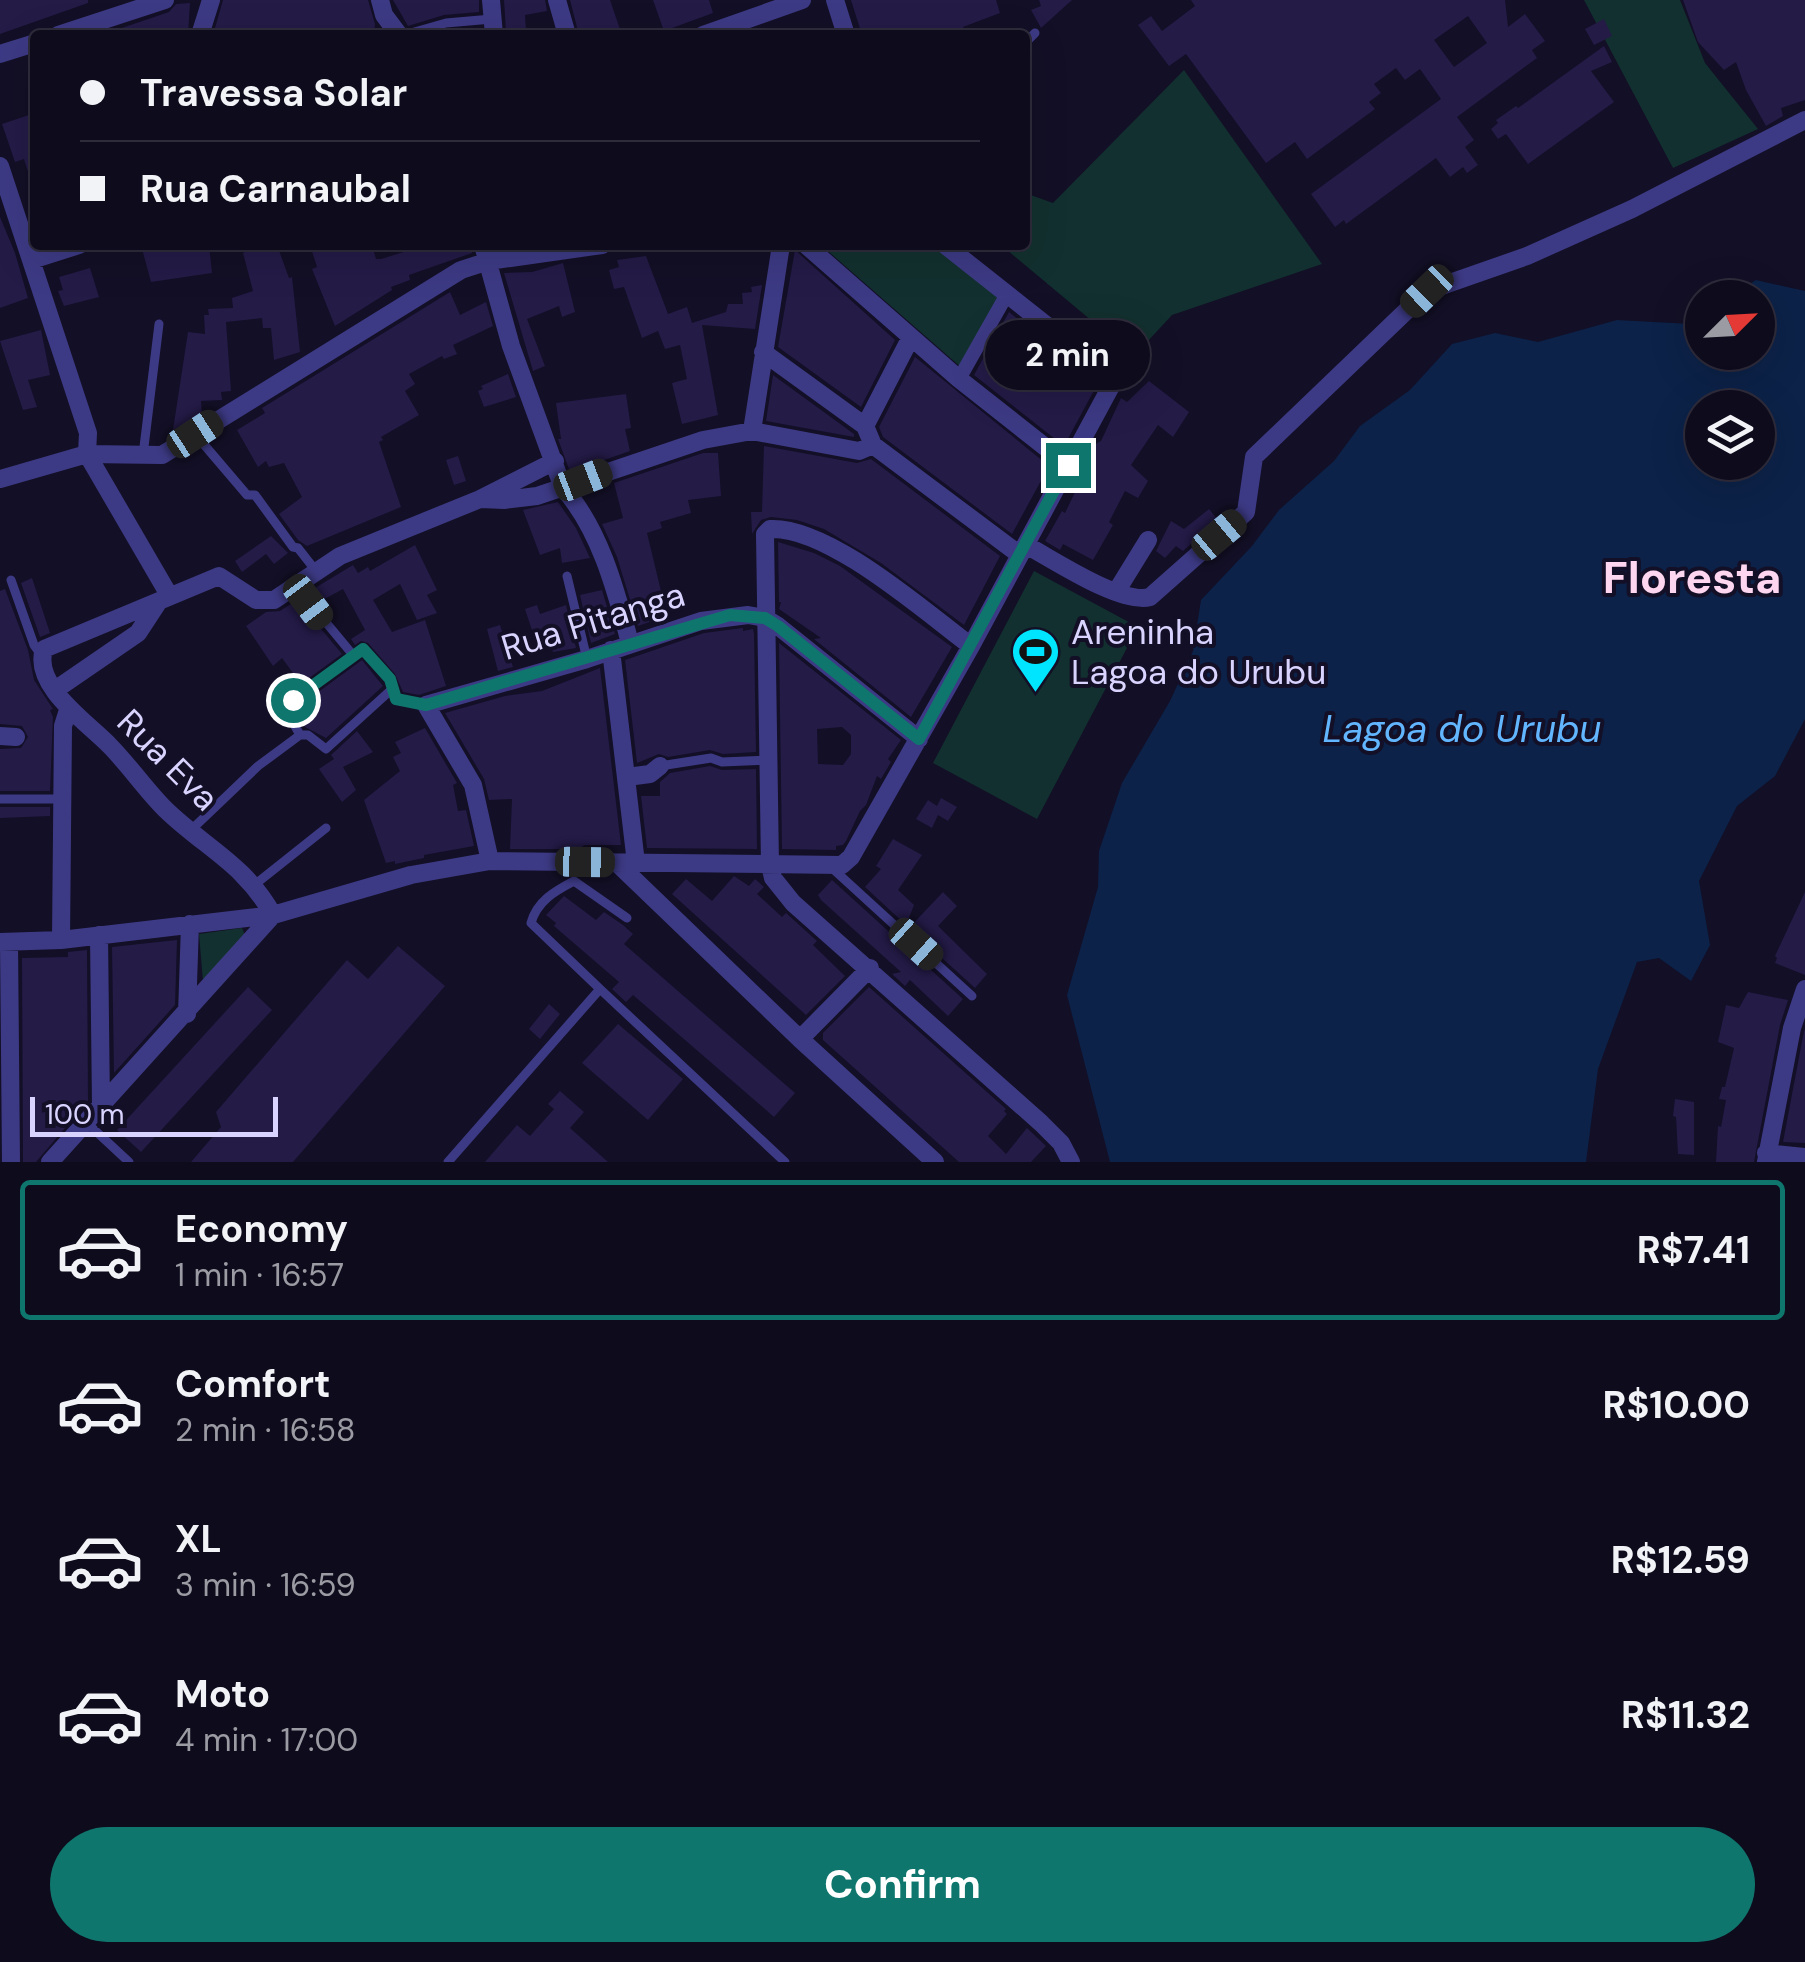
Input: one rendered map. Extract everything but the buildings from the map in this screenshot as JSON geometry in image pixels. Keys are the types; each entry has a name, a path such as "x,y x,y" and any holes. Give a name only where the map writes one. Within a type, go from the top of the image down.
{"street":[{"path":"73,30 165,0"},
{"path":"202,30 211,0"},
{"path":"557,0 566,30"},
{"path":"717,30 802,0"},
{"path":"834,0 844,30"},
{"path":"0,54 30,44"},
{"path":"763,352 866,426 873,445 1023,550 1116,592 1140,600 1150,598 1246,512 1254,456 1427,291 1544,248 1805,120"},
{"path":"0,166 88,433 87,454 164,598"},
{"path":"32,260 63,250"},
{"path":"0,479 87,454 162,455 486,253 530,250"},
{"path":"752,431 780,250"},
{"path":"812,250 959,379 1068,465"},
{"path":"11,1162 4,942 61,940 272,916 411,876 490,861 831,867 842,865 851,857 971,646 1110,388 1110,379 1103,370 951,250"},
{"path":"486,253 511,346 563,488 577,504 596,542 630,644"},
{"path":"959,379 1006,296"},
{"path":"866,426 911,337"},
{"path":"480,499 522,499 703,440 752,431 859,451 873,445"},
{"path":"48,650 219,576 264,602 340,556 480,499 555,462"},
{"path":"971,646 870,571 827,545 779,528 765,534 770,865 773,878 792,903 1042,1123 1061,1143 1071,1162"},
{"path":"1116,592 1148,540"},
{"path":"55,690 138,633 164,598"},
{"name":"Rua Pitanga","path":"426,705 730,615 765,618"},
{"path":"765,618 919,739"},
{"name":"Rua Eva","path":"48,650 42,662 68,710 107,743 163,807 222,852 253,886 272,916"},
{"path":"610,650 626,777 626,863 800,1039 935,1162"},
{"path":"426,705 473,785 490,861"},
{"path":"61,940 63,726 68,710"},
{"path":"626,777 650,774 660,766"},
{"path":"50,1162 272,916"},
{"path":"186,1014 190,924"},
{"path":"99,935 101,1107"},
{"path":"800,1039 870,968"},
{"path":"1805,989 1792,1028 1796,1059 1766,1158 1805,1156"}],"lane":[{"path":"419,30 446,22 492,18"},
{"path":"1030,38 1035,33"},
{"path":"143,455 159,324"},
{"path":"195,434 246,494 255,496 316,571"},
{"path":"567,576 587,659"},
{"path":"11,580 34,646 48,650"},
{"path":"295,585 353,655"},
{"path":"300,735 285,708 363,649 390,679 392,690 402,702 426,705"},
{"path":"190,830 258,766 300,735 308,735 326,749 392,690"},
{"path":"660,766 710,758 722,762 768,760"},
{"path":"0,798 62,800"},
{"path":"253,886 326,828"},
{"path":"831,867 972,996"},
{"path":"627,918 574,881 534,910 531,923 784,1162"},
{"path":"448,1162 600,989"},
{"path":"86,1122 128,1162"}],"green space":[{"path":"1584,0 1680,0 1705,63 1758,129 1673,168"},
{"path":"1184,70 1322,264 1172,315 1134,356 1007,250 1030,250 1030,195 1053,203"},
{"path":"827,250 943,250 1000,299 963,369"},
{"name":"Areninha Lagoa do Urubu","path":"1034,571 1138,627 1037,819 933,763"},
{"path":"242,928 245,935 203,981 199,934"}],"water":[{"name":"Lagoa do Urubu","path":"1775,284 1805,291 1805,719 1775,776 1737,806 1699,881 1710,945 1691,981 1659,958 1637,962 1598,1069 1586,1162 1110,1162 1067,995 1098,887 1099,851 1122,783 1170,701 1193,651 1201,600 1252,546 1279,510 1334,461 1360,426 1410,390 1452,344 1495,333 1538,342 1617,320 1685,324 1685,370 1775,370"}],"place":[{"name":"Areninha Lagoa do Urubu","path":"1036,694"}],"district":[{"name":"Floresta","path":"1692,577"}],"route":[{"path":"293,700 363,649 390,679 396,699 426,705 587,659 701,621 748,615 765,618 778,626 919,739 1068,465"}]}
